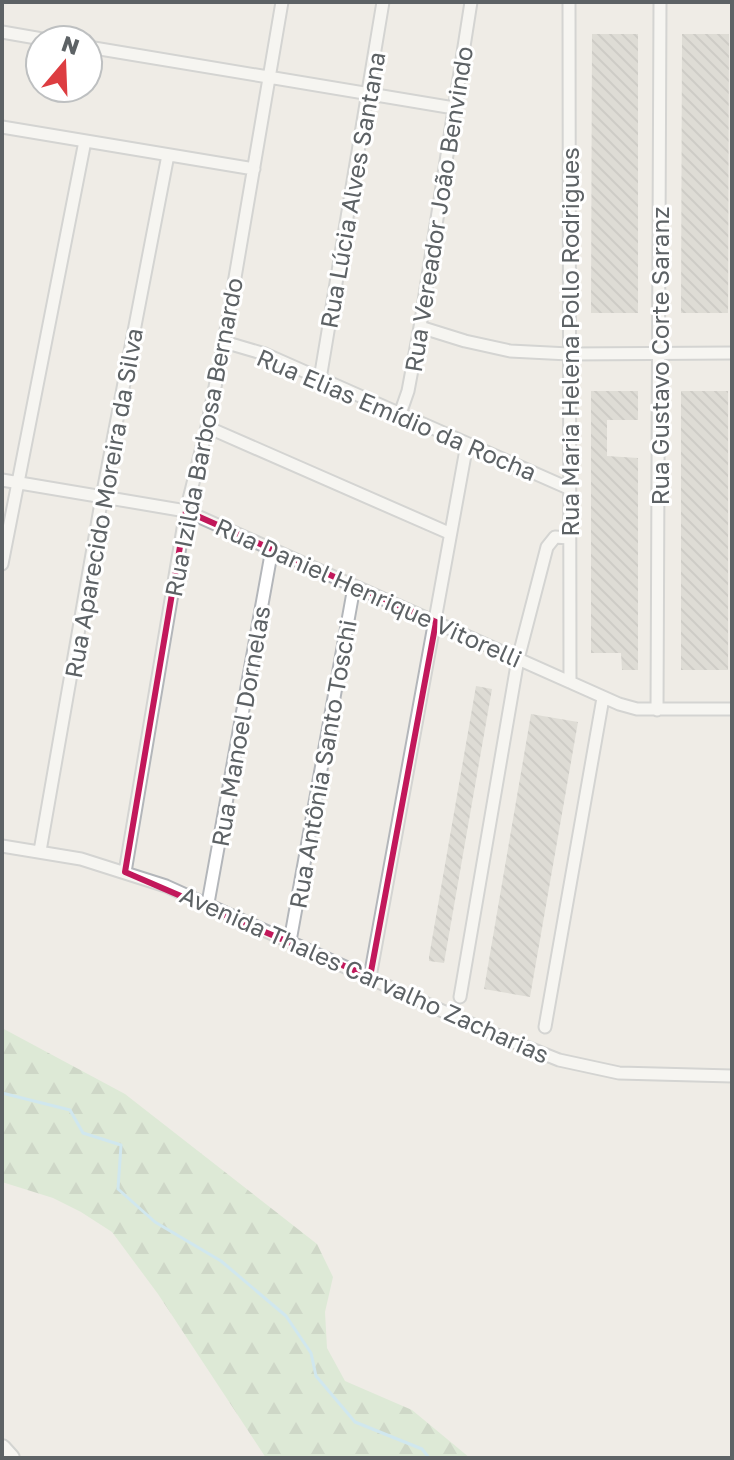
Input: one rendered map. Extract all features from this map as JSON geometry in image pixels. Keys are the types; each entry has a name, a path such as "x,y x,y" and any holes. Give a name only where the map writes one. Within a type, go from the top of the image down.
{"main road":[{"path":"2,1448 11,1458"}],"street":[{"name":"Rua Izilda Barbosa Bernardo","path":"125,872 186,511 224,342 282,2"},
{"name":"Rua Lúcia Alves Santana","path":"320,379 383,2"},
{"name":"Rua Vereador João Benvindo","path":"400,414 408,391 420,327 471,2"},
{"name":"Rua Maria Helena Pollo Rodrigues","path":"569,2 570,682"},
{"name":"Rua Gustavo Corte Saranz","path":"657,710 660,2"},
{"path":"2,32 24,36"},
{"path":"104,50 454,108"},
{"path":"2,127 254,169"},
{"path":"2,564 85,141"},
{"name":"Rua Aparecido Moreira da Silva","path":"40,851 102,497 168,155"},
{"path":"420,327 510,351 569,354 732,353"},
{"name":"Rua Elias Emídio da Rocha","path":"224,342 265,354 568,488"},
{"path":"207,427 449,533"},
{"path":"370,977 467,444"},
{"name":"Rua Daniel Henrique Vitorelli","path":"2,480 186,511 603,698 637,709 732,709"},
{"path":"460,997 518,659 547,547 555,537 569,538"},
{"name":"Rua Manoel Dornelas","path":"208,903 272,549"},
{"name":"Rua Antônia Santo Toschi","path":"290,941 354,587"},
{"path":"545,1027 603,698"},
{"name":"Avenida Thales Carvalho Zacharias","path":"2,846 40,851 125,872 208,903 489,1032 573,1064 619,1073 732,1076"}],"highlighted area":[{"path":"186,511 436,622 370,977 125,872"}],"green space":[{"path":"2,1028 125,1094 317,1244 333,1277 325,1312 327,1348 345,1381 412,1410 470,1458 266,1458 158,1294 112,1232 53,1198 2,1182"}],"building":[{"path":"592,34 638,34 638,313 591,313"},
{"path":"682,34 729,34 728,313 681,313"},
{"path":"591,391 638,391 638,420 607,420 607,456 638,458 638,670 622,670 621,653 591,653"},
{"path":"681,391 728,391 728,670 681,670"},
{"path":"476,686 492,689 444,963 429,961 429,957"},
{"path":"531,714 578,722 530,997 484,989"}],"waterway":[{"path":"2,1093 70,1110 83,1133 121,1145 118,1189 155,1222 221,1261 286,1316 311,1353 316,1376 355,1422 422,1449 429,1458"}]}
